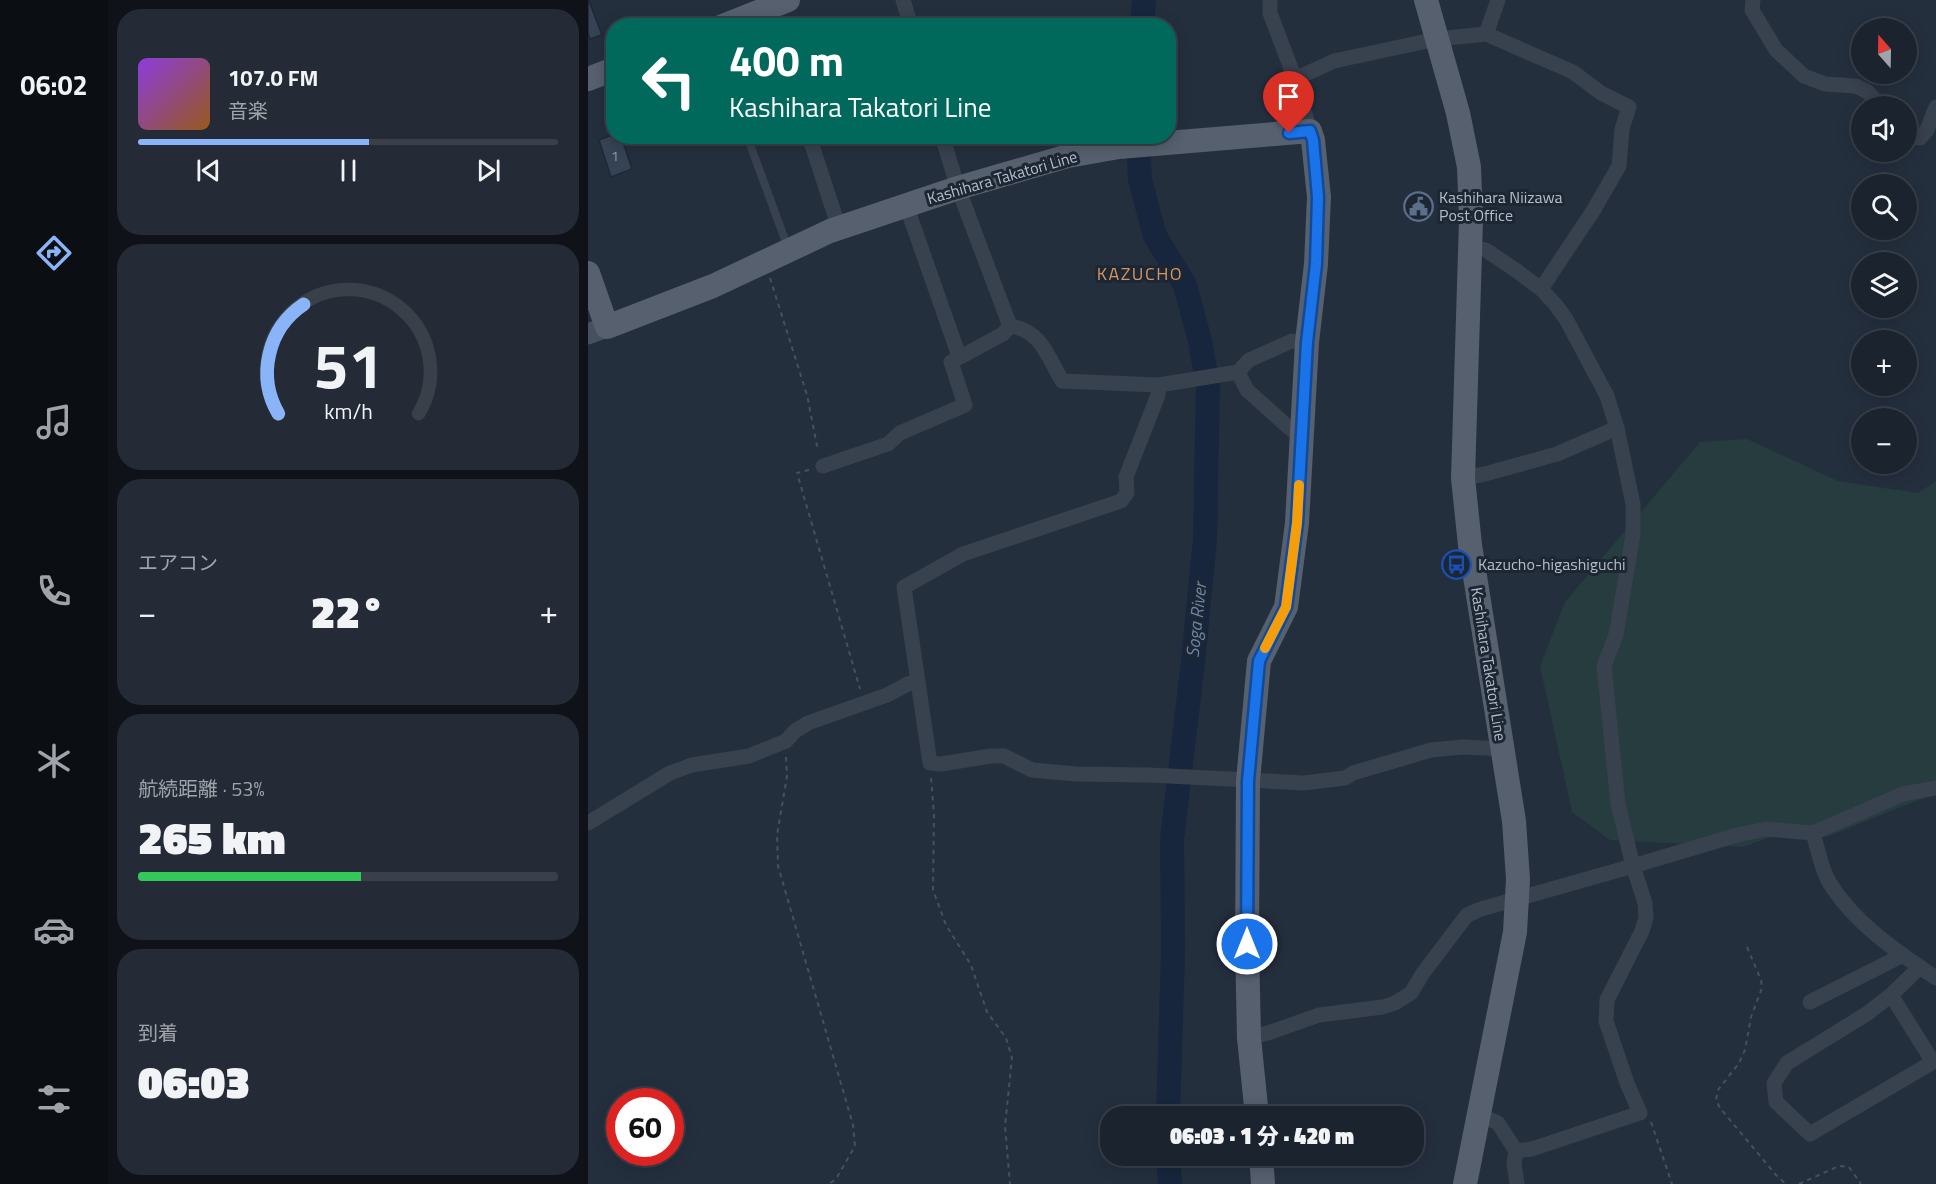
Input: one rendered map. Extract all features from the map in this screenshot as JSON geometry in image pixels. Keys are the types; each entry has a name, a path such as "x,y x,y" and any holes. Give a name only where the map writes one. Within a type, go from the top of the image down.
{"main road":[{"path":"743,18 788,0"},
{"name":"Kashihara Takatori Line","path":"1426,0 1458,113 1469,167 1470,248 1462,478 1514,821 1517,900 1513,940 1465,1184"},
{"path":"588,79 606,72"},
{"path":"1256,1106 1249,1038 1248,781 1259,661 1286,607 1297,523 1307,342 1316,264 1318,197 1313,140 1310,131"},
{"name":"Kashihara Takatori Line","path":"1176,143 1310,131"},
{"name":"Kashihara Takatori Line","path":"588,273 598,330 713,286 789,249 839,228 957,188 1068,156 1119,147 1158,144"},
{"path":"1262,1166 1263,1184"}],"street":[{"path":"903,0 909,18"},
{"path":"1270,0 1270,13 1295,79 1310,131"},
{"path":"1486,34 1498,0"},
{"path":"1753,0 1752,9 1776,50 1804,76 1825,84 1856,86 1872,96"},
{"path":"1295,79 1334,61 1437,39 1486,34 1573,72 1601,93 1629,107 1622,129 1619,166 1593,211 1541,289"},
{"path":"1917,137 1920,138 1927,130 1936,107"},
{"path":"812,144 839,228"},
{"path":"944,144 957,188 1010,326"},
{"path":"906,206 958,356"},
{"path":"1470,248 1486,250 1541,289 1566,319 1607,396 1617,428 1633,504 1633,534 1616,634 1604,666 1618,804 1633,866 1645,903 1646,918 1642,932 1607,1000 1606,1021 1640,1113 1532,1149 1516,1152"},
{"path":"1010,326 1021,327 1037,338 1062,381 1166,383 1235,372 1249,360 1292,340 1307,342"},
{"path":"823,466 888,444 900,433 965,405 951,362 958,356 1003,334 1010,326"},
{"path":"1235,372 1247,390 1303,438"},
{"path":"1166,383 1158,395 1126,477 1127,493 1121,501 963,554 904,587 930,763 941,764 1004,756 1032,770 1076,774 1305,783 1345,778 1353,773 1431,750 1463,747 1503,750"},
{"path":"1462,478 1557,454 1617,428"},
{"path":"588,823 669,772 692,765 749,756 786,741 795,731 808,723 887,695 918,681"},
{"path":"1249,1038 1318,1015 1383,1007 1395,1003 1411,993 1423,973 1467,915 1481,909 1737,835 1766,829 1813,833 1903,794 1936,788"},
{"path":"1813,833 1827,880 1845,905 1888,945 1936,978"},
{"path":"1810,1002 1903,956"},
{"path":"1891,995 1933,1062 1810,1134 1776,1102 1774,1083 1787,1063 1868,1013 1920,967"},
{"path":"1478,1114 1498,1123 1516,1152 1514,1163 1516,1184"}],"lane":[{"path":"750,144 789,249"}],"path":[{"path":"765,261 807,395 823,466 797,473 864,703"},
{"path":"786,741 787,776 777,835 778,866 853,1125 855,1146 836,1179 829,1184"},
{"path":"930,763 934,814 933,890 946,925 970,965 987,1012 1006,1038 1012,1058 1005,1126 1010,1184"},
{"path":"1747,946 1762,988 1751,1017 1745,1050 1739,1063 1718,1090 1716,1100 1720,1108 1769,1167 1786,1184"},
{"path":"1640,1113 1655,1127 1672,1184"},
{"path":"1798,1184 1839,1166 1849,1167 1861,1184"}],"green space":[{"path":"1747,439 1838,481 1918,493 1936,481 1936,793 1829,836 1786,831 1743,847 1610,840 1572,812 1540,666 1565,602 1700,442"}],"building":[{"path":"588,1 602,35 590,39 588,33"},
{"path":"606,137 606,144 624,144 632,169 611,177 599,140"}],"waterway":[{"name":"Soga River","path":"1143,18 1144,0"},
{"name":"Soga River","path":"1138,144 1140,180 1155,236 1185,285 1200,341 1208,387 1205,539 1172,839 1173,952 1168,1106"},
{"name":"Soga River","path":"1169,1166 1170,1184"}],"slow traffic":[{"path":"1265,648 1286,607 1297,523 1299,485"}],"place":[{"name":"Kashihara Niizawa Post Office","path":"1418,206"},
{"name":"Kazucho-higashiguchi","path":"1457,564"}],"district":[{"name":"KAZUCHO","path":"1140,273"}],"route":[{"path":"1247,944 1248,781 1259,661 1286,607 1297,523 1307,342 1316,264 1318,197 1313,140 1310,131 1289,133"}]}
